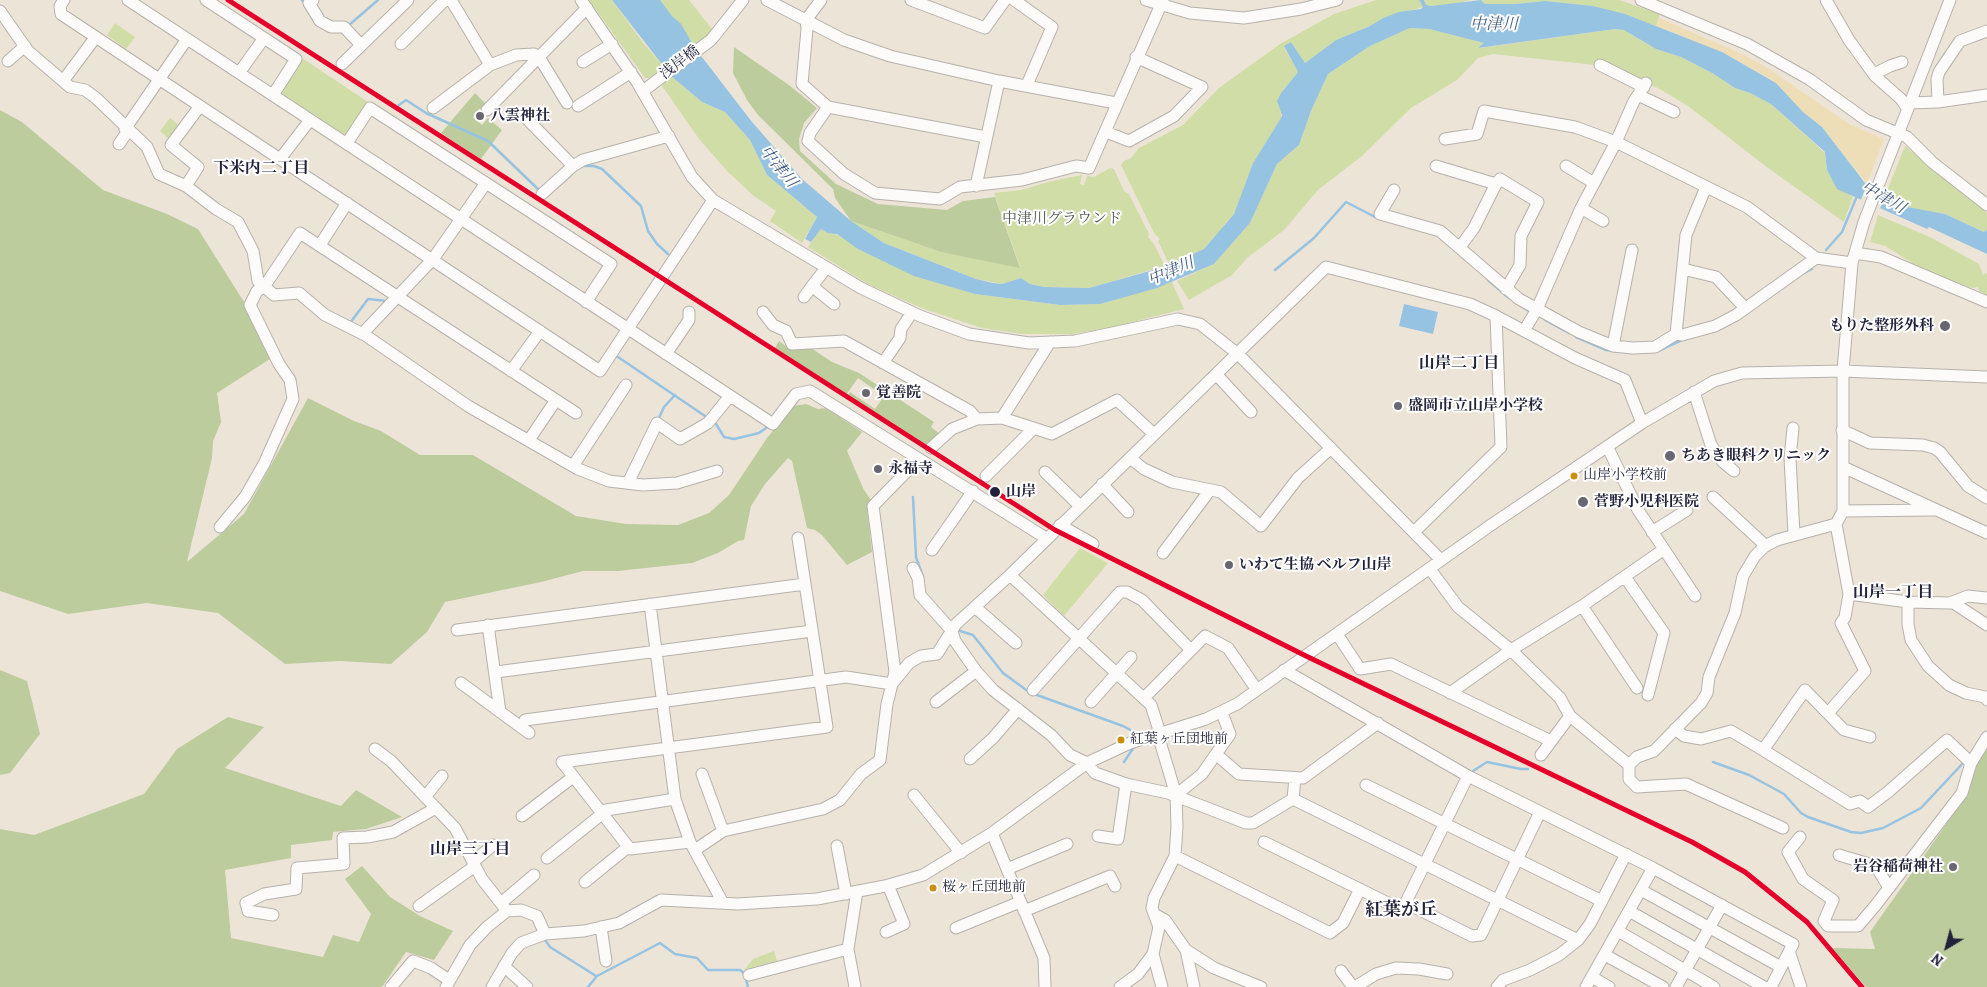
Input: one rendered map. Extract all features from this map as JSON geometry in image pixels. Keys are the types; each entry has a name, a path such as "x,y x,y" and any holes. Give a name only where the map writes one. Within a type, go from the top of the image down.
{"street":[{"path":"64,0 60,6 61,14 95,38 159,78 600,371 713,200"},
{"path":"128,0 773,424 796,394 810,392 973,491 1046,538"},
{"path":"206,0 296,59 273,95"},
{"path":"313,0 308,4 320,21 332,27 344,27 361,45"},
{"path":"342,64 408,0"},
{"path":"401,44 446,0 490,65"},
{"name":"浅岸橋","path":"647,89 716,34 743,0"},
{"path":"768,0 844,40 866,48 999,80 1116,103"},
{"path":"821,0 806,20 807,29 802,84 828,107 986,137"},
{"path":"912,0 984,28 1005,0"},
{"path":"1014,0 1052,27 1027,85"},
{"path":"1146,0 1162,2 1190,13 1244,18 1301,9 1337,0"},
{"path":"1641,0 1747,44 1809,79 1866,120 1896,137 1907,137 1932,162 1987,205"},
{"path":"1826,0 1849,40 1875,76 1908,105 1987,95"},
{"path":"1828,712 1865,672 1841,623 1845,617 1849,594 1836,524 1843,511 1843,371 1854,258 1859,238 1896,137 1950,0"},
{"path":"828,107 810,133 808,141 844,174 875,192 940,198 960,187 1022,180 1076,166 1089,168 1106,132 1136,57 1162,2"},
{"path":"487,110 539,57 584,4 631,72 647,89 669,136 692,177 713,200 861,288 920,316 969,334 1029,343 1075,341 1178,319 1200,324 1238,354 1441,560"},
{"path":"0,12 25,46 62,80 70,87 85,90 147,147 159,174 186,186 218,212 238,222 256,261 258,281 274,295 299,293 325,315 362,334 468,406 573,466 609,481 643,485 677,483 717,471"},
{"path":"1938,102 1937,79 1939,72 1960,41 1987,31"},
{"path":"62,80 95,38"},
{"path":"239,73 264,38"},
{"path":"119,144 159,78 187,39"},
{"path":"583,62 612,44"},
{"path":"8,60 25,46"},
{"path":"433,108 490,65 516,55 529,53 539,57 573,104 631,72"},
{"path":"1106,132 1129,141 1174,116 1202,87 1136,57"},
{"path":"1875,76 1890,66 1902,62"},
{"path":"1600,65 1642,88 1674,112"},
{"path":"976,186 999,80"},
{"path":"1526,329 1537,310 1581,208 1642,88"},
{"path":"186,186 198,167 172,145 200,106"},
{"path":"346,144 370,108 611,264 586,302"},
{"path":"1445,139 1477,134 1484,111 1575,127 1616,142 1747,207 1816,258"},
{"path":"525,118 572,166"},
{"path":"280,159 310,120"},
{"path":"542,194 572,166 584,160 669,136"},
{"path":"1436,166 1496,184"},
{"path":"1566,166 1594,182"},
{"path":"1460,247 1474,228 1500,179 1538,202 1521,236 1520,265 1506,289"},
{"path":"362,334 396,295 433,260 460,218 486,183"},
{"path":"1676,334 1686,235 1706,187"},
{"path":"1394,190 1380,214 1440,231 1506,289 1537,310 1613,346 1633,348 1655,347 1676,334 1682,335 1715,326 1745,308 1816,258 1881,257 1987,302"},
{"path":"320,245 347,203"},
{"path":"1581,208 1603,221"},
{"path":"220,527 245,497 264,464 293,399 290,380 279,364 250,305 257,291 264,287 300,233 576,413"},
{"path":"1613,346 1632,250"},
{"path":"892,684 914,660 937,654 956,624 976,608 1326,267 1470,304 1526,329 1575,358 1625,380 1642,423"},
{"path":"1683,269 1716,277 1745,308"},
{"path":"804,297 823,272"},
{"path":"812,286 834,304"},
{"path":"666,354 689,320 689,312"},
{"path":"763,312 773,325 786,331 792,344 844,341 970,411 977,419"},
{"path":"1414,532 1501,447 1496,316"},
{"path":"883,363 900,338 901,329 909,317"},
{"path":"511,371 540,331"},
{"path":"1002,418 1050,342"},
{"path":"492,987 504,966 521,943 545,934 584,931 619,923 661,900 723,903 817,899 923,876 992,833 1087,763 1130,743 1222,713 1642,423 1714,380 1742,373 1843,371 1987,378"},
{"path":"1216,374 1251,412"},
{"path":"573,466 626,385"},
{"path":"1694,392 1711,445 1723,462 1734,471"},
{"path":"628,483 657,423 680,439 708,423 730,396"},
{"path":"529,440 556,400"},
{"path":"931,448 952,429 977,419 1002,418 1052,434 1117,400 1154,434"},
{"path":"986,476 1034,428"},
{"path":"1793,428 1790,458 1794,534"},
{"path":"1842,430 1870,443 1923,445 1934,448 1940,452 1968,486 1987,498"},
{"path":"1130,458 1144,469 1172,482 1221,492 1260,526 1298,478 1331,448"},
{"path":"1608,448 1638,510 1695,596"},
{"path":"798,538 827,727 562,762 630,849 693,846 723,831 823,809 840,800 862,774 880,760 887,704 895,672 873,506 919,459"},
{"path":"1843,467 1987,533"},
{"path":"1045,472 1080,506"},
{"path":"1102,484 1128,512"},
{"path":"1163,553 1210,490"},
{"path":"932,550 973,491"},
{"path":"1713,497 1766,546"},
{"path":"1652,532 1687,510"},
{"path":"1843,511 1936,510"},
{"path":"1783,828 1686,784 1673,783 1644,788 1637,787 1629,779 1629,765 1638,757 1654,751 1702,703 1707,692 1711,672 1734,613 1743,576 1755,556 1766,546 1794,534 1836,524"},
{"path":"1060,525 1094,544"},
{"path":"1450,693 1510,650 1582,606 1664,550"},
{"path":"913,568 918,578 920,595 952,631 959,648 976,671 993,690 1051,735 1070,755 1087,763 1095,772 1126,784 1176,795 1246,823 1252,823 1293,799"},
{"path":"1430,569 1458,607 1510,650 1560,698 1570,716 1629,765"},
{"path":"1010,575 1151,705 1158,727 1158,735 1176,795 1175,856 1154,898 1152,908 1159,927 1153,954 1138,974 1120,987"},
{"path":"1624,577 1664,632 1648,695"},
{"path":"457,630 805,584"},
{"path":"1033,690 1120,592 1127,592 1142,600 1190,649"},
{"path":"1849,594 1908,602 1952,602 1968,596 1987,598"},
{"path":"1908,602 1909,632 1924,660 1949,685 1966,693 1986,698"},
{"path":"1952,602 1987,626"},
{"path":"650,604 676,799 693,846 723,903"},
{"path":"1582,606 1637,688"},
{"path":"976,608 1016,643"},
{"path":"488,625 496,672 500,712"},
{"path":"496,672 812,631"},
{"path":"1337,634 1360,669 1391,664 1551,741"},
{"path":"1144,698 1190,649 1205,636 1228,648 1257,690"},
{"path":"1091,702 1131,657"},
{"path":"1284,670 1468,776 1626,854 1793,944 1790,954 1772,987"},
{"path":"936,702 976,671"},
{"path":"525,720 846,678 892,684"},
{"path":"462,683 528,733"},
{"path":"1763,750 1805,690 1844,730 1870,737"},
{"path":"970,759 1018,709"},
{"path":"1176,795 1198,778 1216,756 1230,734 1222,713"},
{"path":"1541,755 1570,716"},
{"path":"1216,756 1239,774 1303,778 1378,723"},
{"path":"1675,729 1684,736 1701,739 1731,731 1850,804 1860,801 1868,807 1947,740 1970,763"},
{"path":"1800,837 1788,852 1803,879 1833,900 1824,921 1828,926 1858,926 1962,792 1970,763 1987,737"},
{"path":"375,749 391,761 456,828 482,880 504,907 521,910 537,916 545,934"},
{"path":"702,774 723,831"},
{"path":"425,797 442,776"},
{"path":"1264,842 1402,910 1468,776"},
{"path":"522,816 573,777"},
{"path":"1293,799 1295,778"},
{"path":"1098,836 1118,839 1126,784"},
{"path":"1366,785 1602,901"},
{"path":"914,795 961,853"},
{"path":"547,858 601,813 676,799"},
{"path":"1293,799 1578,940"},
{"path":"273,915 248,911 246,903 264,894 296,889 297,868 344,864 343,838 367,837 393,832 436,808"},
{"path":"1406,903 1472,936 1481,935 1540,812"},
{"path":"992,833 1044,958 1045,987"},
{"path":"1007,869 1066,844"},
{"path":"419,906 474,864 493,845"},
{"path":"837,846 851,893 848,949 855,987"},
{"path":"585,882 628,847"},
{"path":"1497,987 1503,980 1530,970 1559,955 1578,940 1602,901 1626,854"},
{"path":"1839,855 1876,866 1888,888"},
{"path":"1175,856 1330,933 1343,923 1360,889"},
{"path":"1609,987 1589,982 1653,868"},
{"path":"392,987 413,961 431,968 447,983 470,946 534,876"},
{"path":"956,928 1110,876 1115,886"},
{"path":"886,932 904,924 888,885"},
{"path":"1641,890 1782,967"},
{"path":"1676,987 1722,905"},
{"path":"1629,911 1764,987"},
{"path":"1154,914 1165,920 1186,950 1214,968 1261,987"},
{"path":"601,927 606,961"},
{"path":"1618,932 1714,987"},
{"path":"749,975 848,949"},
{"path":"1186,950 1194,987"},
{"path":"1153,954 1162,987"},
{"path":"1790,954 1801,987"},
{"path":"1605,955 1662,987"},
{"path":"504,966 527,987"},
{"path":"1341,971 1354,987 1376,974 1396,968 1419,969 1447,974"}],"green space":[{"path":"589,0 612,0 644,44 667,70 655,78 645,78"},
{"path":"660,0 689,0 713,30 695,48"},
{"path":"1376,0 1419,0 1423,7 1383,18 1370,26 1336,40 1305,63 1291,42 1284,47 1298,72 1281,93 1281,118 1253,163 1234,214 1204,249 1169,264 1158,241 1160,239 1154,233 1121,165 1124,161 1131,158 1139,148 1183,125 1219,88 1280,44 1334,14"},
{"path":"1424,0 1470,0 1456,4 1431,6 1426,5"},
{"path":"1481,0 1619,0 1660,14 1656,26 1593,6 1545,1 1485,4"},
{"path":"115,23 135,37 126,49 107,35"},
{"path":"1410,28 1429,29 1485,43 1480,48 1615,29 1624,30 1656,49 1681,57 1712,73 1735,88 1750,93 1771,104 1825,153 1827,170 1837,188 1853,196 1844,222 1768,168 1688,106 1658,88 1595,65 1493,54 1478,58 1457,80 1411,108 1362,156 1318,190 1284,230 1247,258 1232,275 1189,300 1177,281 1214,264 1250,223 1277,164 1299,145 1311,111 1328,74 1370,46"},
{"path":"734,47 789,85 817,108 804,123 799,139 800,151 836,184 878,204 947,210 963,201 995,197 1020,268 941,252 851,221 835,198 833,189 758,115 747,100 733,73"},
{"path":"302,58 368,102 345,135 280,93"},
{"path":"671,76 702,102 725,112 750,140 767,175 817,217 802,243 770,221 776,211 754,196 728,172 699,139 660,83"},
{"path":"475,93 487,105 483,110 480,108 473,117 482,125 488,118 502,130 481,159 441,133"},
{"path":"0,110 22,122 103,190 167,214 198,229 244,302 270,359 217,393 221,422 213,441 212,458 187,562 244,514 308,398 354,421 381,431 420,455 473,455 576,516 626,524 678,525 709,513 729,495 767,438 793,406 806,404 818,409 826,408 862,432 847,451 864,490 871,500 867,507 872,552 847,565 822,535 815,530 807,528 792,461 788,458 765,484 751,506 744,540 738,541 718,553 692,563 618,571 583,571 541,582 445,602 427,632 391,664 340,661 285,664 218,613 147,603 68,614 0,591"},
{"path":"170,118 179,125 169,139 160,131"},
{"path":"1905,146 1987,213 1987,230 1984,232 1945,214 1908,207 1885,196"},
{"name":"中津川グラウンド","path":"1110,168 1114,169 1124,191 1129,194 1149,234 1148,237 1154,244 1165,266 1089,288 1044,287 1030,284 1021,278 1002,284 976,279 884,243 851,221 941,252 1020,267 994,193 1021,190 1082,175 1080,184 1084,185 1087,176 1094,177"},
{"path":"1878,215 1932,238 1979,264 1983,275 1987,273 1987,295 1979,291 1978,287 1972,288 1942,277 1916,265 1885,246 1870,242"},
{"path":"821,228 975,294 1060,305 1100,304 1172,282 1184,309 1113,327 1073,334 1022,334 982,328 924,309 868,284 808,247"},
{"path":"779,341 790,349 811,348 832,362 859,373 934,422 931,427 940,434 927,447 847,397 850,392 875,409 884,396 858,378 846,395 774,350"},
{"path":"1080,548 1108,563 1064,616 1043,595"},
{"path":"0,670 27,681 40,734 10,773 0,775"},
{"path":"228,717 264,727 225,768 341,806 356,790 402,817 366,829 333,832 332,840 291,845 291,858 225,870 231,938 323,957 333,935 359,942 371,914 345,879 362,866 390,897 420,916 453,931 434,960 406,952 382,987 0,987 0,829 34,835 144,794 177,749"},
{"path":"1987,747 1987,987 1866,987 1832,948 1875,949 1870,932 1969,792 1974,768"},
{"path":"774,951 777,961 745,969 753,959"}],"sand":[{"path":"1659,18 1740,53 1768,68 1849,124 1884,139 1867,184 1822,127 1803,112 1773,81 1722,52 1656,26"}],"water":[{"name":"中津川","path":"612,0 660,0 672,16 681,24 695,48 752,122 802,179 851,221 884,243 976,279 993,283 1002,284 1021,278 1030,284 1044,287 1089,288 1164,267 1204,249 1234,214 1253,163 1281,118 1282,115 1277,101 1298,72 1284,46 1291,42 1305,63 1336,40 1370,26 1383,18 1399,12 1421,9 1423,7 1419,0 1424,0 1426,5 1431,6 1481,0 1485,4 1545,1 1593,6 1625,14 1722,52 1776,83 1803,112 1822,127 1865,183 1880,194 1908,207 1945,214 1984,232 1987,230 1987,254 1929,227 1927,229 1837,189 1827,170 1825,152 1771,104 1750,93 1735,88 1712,73 1681,57 1656,49 1624,30 1615,29 1478,48 1484,43 1429,29 1410,28 1370,46 1328,74 1311,111 1299,145 1277,164 1250,223 1214,264 1157,288 1100,304 1060,305 975,294 914,276 858,249 837,234 828,233 821,229 811,242 805,239 817,217 767,175 750,140 725,112 702,102 671,76"},
{"path":"1404,304 1438,312 1433,334 1399,326"}],"pier":[{"path":"1868,182 1886,194 1879,211 1860,202"}],"waterway":[{"path":"349,25 378,0"},
{"path":"399,105 406,100 426,113 488,141 540,191"},
{"path":"583,166 594,166 602,169 641,206 648,231 657,244 668,254"},
{"path":"556,188 571,175"},
{"path":"1826,250 1842,232 1857,196"},
{"path":"1275,270 1314,238 1346,202 1377,218"},
{"path":"1804,273 1812,269"},
{"path":"1488,280 1509,298"},
{"path":"350,323 368,299 387,301"},
{"path":"1521,306 1532,313"},
{"path":"1545,320 1569,333"},
{"path":"1576,337 1606,350 1632,353"},
{"path":"1658,351 1682,340"},
{"path":"618,357 705,416"},
{"path":"659,418 664,407 675,395"},
{"path":"716,424 724,437 734,439 759,433 766,428"},
{"path":"913,497 916,557 923,577"},
{"path":"957,630 973,635 1003,673 1029,692"},
{"path":"1034,694 1123,726 1136,733 1137,738"},
{"path":"1124,762 1134,747"},
{"path":"1473,771 1487,762 1528,769"},
{"path":"1713,762 1749,775 1784,794 1801,813 1808,817 1851,832 1861,833 1883,828 1921,808 1964,762"},
{"path":"545,940 550,947 596,976"},
{"path":"588,987 597,976 660,943 675,954 697,958 708,970 740,970 745,974"},
{"path":"746,979 748,987"}],"transit line":[{"path":"228,0 1055,530 1306,656 1692,842 1745,872 1807,922 1862,987"}],"place":[{"name":"八雲神社","path":"480,116"},
{"name":"もりた整形外科","path":"1945,326"},
{"name":"覚善院","path":"866,393"},
{"name":"盛岡市立山岸小学校","path":"1398,406"},
{"name":"ちあき眼科クリニック","path":"1670,456"},
{"name":"永福寺","path":"878,469"},
{"name":"山岸小学校前","path":"1574,476"},
{"name":"山岸","path":"995,492"},
{"name":"菅野小児科医院","path":"1583,502"},
{"name":"いわて生協 ベルフ山岸","path":"1229,565"},
{"name":"紅葉ヶ丘団地前","path":"1121,740"},
{"name":"岩谷稲荷神社","path":"1953,867"},
{"name":"桜ヶ丘団地前","path":"933,888"}],"district":[{"name":"下米内二丁目","path":"261,169"},
{"name":"山岸二丁目","path":"1459,364"},
{"name":"山岸一丁目","path":"1893,593"},
{"name":"山岸三丁目","path":"470,850"},
{"name":"紅葉が丘","path":"1401,911"}]}
